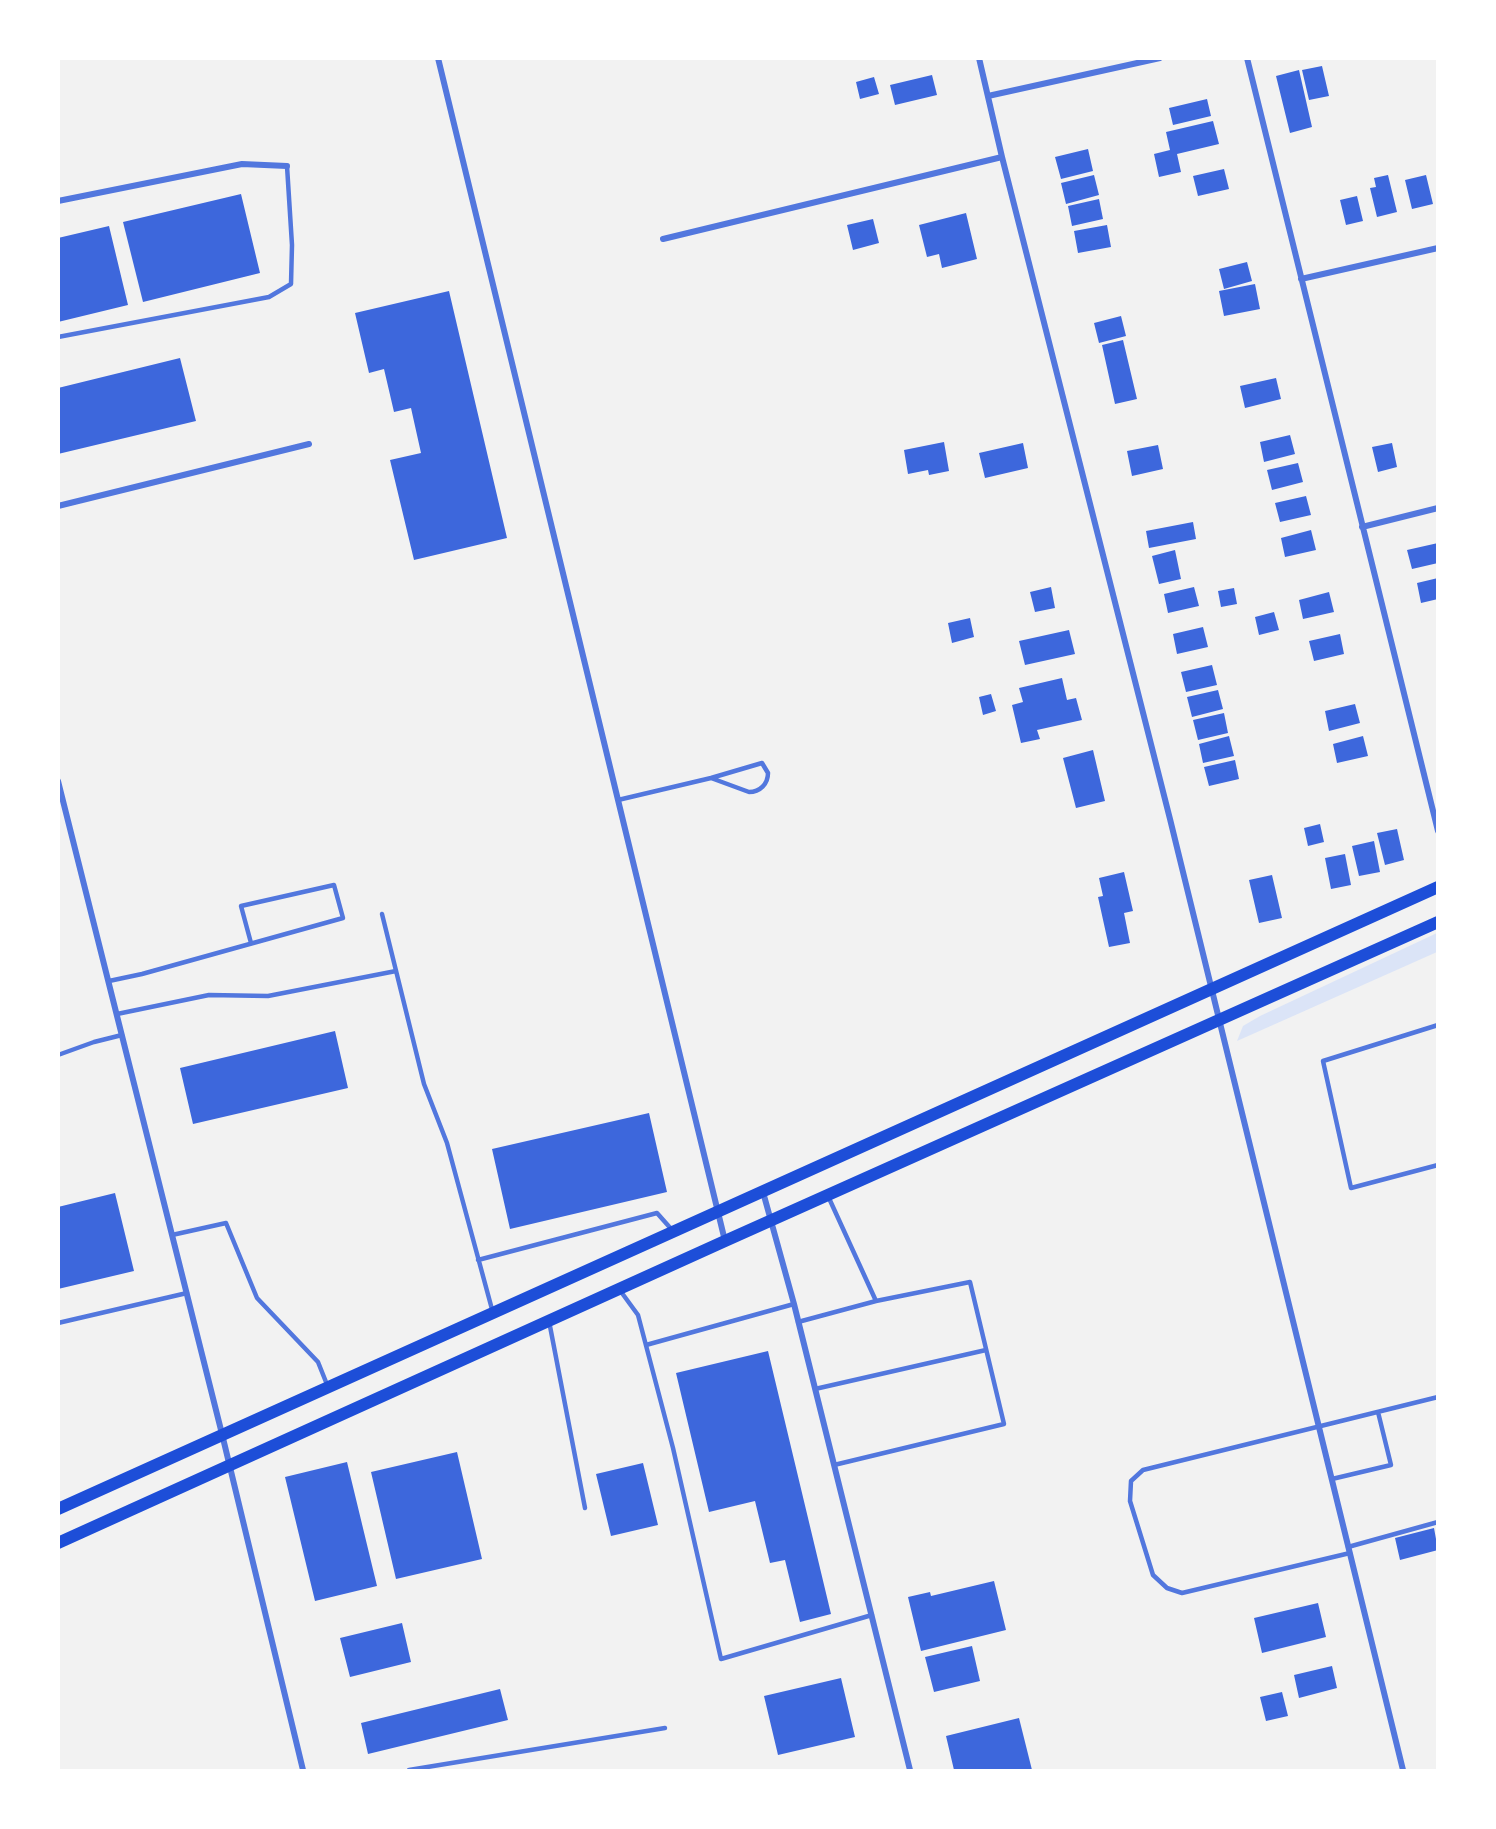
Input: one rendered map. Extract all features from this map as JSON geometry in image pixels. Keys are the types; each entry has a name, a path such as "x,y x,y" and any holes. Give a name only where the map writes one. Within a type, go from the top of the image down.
{"main road":[{"path":"58,1509 1437,887"},
{"path":"58,1544 724,1241 1437,922"}],"street":[{"path":"438,58 724,1241"},
{"path":"979,58 1164,795 1403,1770"},
{"path":"988,96 1160,58"},
{"path":"1247,58 1437,831"},
{"path":"663,239 1002,157"},
{"path":"58,201 242,164 287,166"},
{"path":"1301,279 1437,248"},
{"path":"58,506 309,444"},
{"path":"1362,527 1437,508"},
{"path":"58,782 222,1434 303,1770"},
{"path":"763,1191 794,1304 910,1770"}],"lane":[{"path":"58,337 269,297 291,284 292,245 287,166"},
{"path":"618,800 711,778 762,763 768,778 762,788 754,792 711,778"},
{"path":"109,981 142,974 343,918 334,885 241,906 251,943"},
{"path":"382,914 424,1084 447,1143 493,1312"},
{"path":"117,1014 209,995 268,996 396,971"},
{"path":"1437,1025 1323,1061 1351,1188 1437,1165"},
{"path":"58,1055 122,1035"},
{"path":"827,1196 876,1301"},
{"path":"478,1260 657,1213 673,1231"},
{"path":"172,1235 226,1222 257,1298 318,1362 328,1387"},
{"path":"798,1322 876,1301 970,1282 1004,1424 834,1465"},
{"path":"618,1289 638,1315 673,1448 721,1659 872,1615"},
{"path":"58,1323 187,1293"},
{"path":"646,1345 794,1304"},
{"path":"549,1321 585,1508"},
{"path":"815,1389 986,1350"},
{"path":"1437,1398 1143,1470 1131,1481 1130,1501 1153,1575 1167,1588 1182,1593 1349,1550 1437,1522"},
{"path":"1332,1479 1391,1465 1378,1412"},
{"path":"409,1770 665,1728"}],"shaded area":[{"path":"1437,933 1437,952 1237,1041 1243,1026 1260,1016"}],"building":[{"path":"1322,66 1329,96 1309,100 1302,70"},
{"path":"1299,70 1312,127 1290,133 1276,76"},
{"path":"932,75 937,95 895,105 890,85"},
{"path":"874,77 879,94 860,99 856,82"},
{"path":"1207,99 1211,116 1173,125 1169,108"},
{"path":"1213,121 1219,144 1177,154 1181,172 1159,177 1154,154 1170,150 1166,132"},
{"path":"1088,149 1093,171 1061,179 1055,157"},
{"path":"1224,169 1229,189 1198,196 1193,176"},
{"path":"1094,175 1099,195 1066,204 1061,183"},
{"path":"1388,175 1397,212 1377,217 1370,188 1376,187 1374,178"},
{"path":"1426,175 1433,204 1412,209 1405,180"},
{"path":"241,194 260,273 143,302 123,222"},
{"path":"1357,196 1363,221 1346,225 1340,200"},
{"path":"1099,199 1103,219 1072,226 1068,206"},
{"path":"966,213 977,259 942,268 939,254 927,257 919,225"},
{"path":"873,219 879,243 853,250 847,225"},
{"path":"1107,225 1111,247 1078,253 1074,231"},
{"path":"109,226 128,305 58,322 58,238"},
{"path":"1247,262 1252,281 1224,289 1219,269"},
{"path":"1255,284 1260,309 1224,316 1219,291"},
{"path":"449,291 507,538 414,560 390,460 421,453 411,408 394,412 384,369 369,373 355,313"},
{"path":"1121,316 1126,336 1099,343 1094,323"},
{"path":"1123,340 1137,399 1115,404 1102,345"},
{"path":"180,358 196,421 58,454 58,388"},
{"path":"1276,378 1281,399 1245,408 1240,386"},
{"path":"1290,435 1295,454 1264,462 1260,442"},
{"path":"944,442 949,471 929,475 928,470 908,474 904,450"},
{"path":"1023,443 1028,468 985,478 979,453"},
{"path":"1392,443 1397,467 1378,472 1372,447"},
{"path":"1158,445 1163,469 1132,476 1127,451"},
{"path":"1298,463 1303,482 1272,490 1267,470"},
{"path":"1306,496 1311,515 1280,522 1275,503"},
{"path":"1193,522 1196,539 1149,548 1146,531"},
{"path":"1311,530 1316,550 1285,557 1281,538"},
{"path":"1438,543 1438,563 1412,569 1407,550"},
{"path":"1175,550 1181,579 1159,584 1152,556"},
{"path":"1438,578 1438,599 1421,603 1417,583"},
{"path":"1051,587 1055,608 1035,612 1030,592"},
{"path":"1194,587 1199,606 1168,613 1164,594"},
{"path":"1234,588 1237,604 1221,607 1218,591"},
{"path":"1329,592 1334,612 1303,619 1299,600"},
{"path":"1274,612 1279,630 1259,635 1255,617"},
{"path":"970,618 974,637 952,643 948,623"},
{"path":"1203,627 1208,647 1177,654 1173,634"},
{"path":"1069,630 1075,654 1025,665 1019,641"},
{"path":"1340,634 1344,654 1314,661 1309,641"},
{"path":"1212,665 1217,685 1186,692 1181,672"},
{"path":"1062,678 1067,700 1076,698 1082,720 1037,730 1040,739 1021,743 1012,705 1023,702 1019,688"},
{"path":"1218,690 1223,709 1192,717 1187,697"},
{"path":"991,694 996,711 983,715 979,697"},
{"path":"1355,704 1360,723 1329,731 1325,711"},
{"path":"1224,713 1228,733 1198,740 1193,720"},
{"path":"1229,736 1234,756 1203,763 1199,744"},
{"path":"1363,736 1368,756 1337,763 1333,744"},
{"path":"1093,750 1105,801 1076,808 1063,758"},
{"path":"1235,760 1239,779 1209,786 1204,767"},
{"path":"1320,824 1324,842 1308,846 1304,828"},
{"path":"1397,829 1404,860 1385,865 1377,833"},
{"path":"1374,841 1380,872 1359,876 1352,846"},
{"path":"1345,854 1351,885 1331,889 1325,858"},
{"path":"1124,872 1133,911 1124,913 1130,943 1109,947 1098,897 1103,896 1099,878"},
{"path":"1272,875 1282,918 1259,923 1249,880"},
{"path":"335,1031 348,1088 193,1124 180,1068"},
{"path":"649,1113 667,1192 510,1229 492,1149"},
{"path":"115,1193 134,1271 58,1289 58,1207"},
{"path":"768,1351 831,1614 800,1622 785,1560 770,1563 755,1501 709,1512 676,1373"},
{"path":"457,1452 482,1559 396,1579 371,1472"},
{"path":"347,1462 377,1586 315,1601 285,1477"},
{"path":"643,1463 658,1525 611,1536 596,1474"},
{"path":"1434,1528 1438,1550 1400,1560 1395,1538"},
{"path":"994,1581 1006,1630 921,1651 908,1597 930,1592 931,1596"},
{"path":"1318,1603 1326,1637 1262,1653 1254,1618"},
{"path":"402,1623 411,1662 350,1677 340,1638"},
{"path":"972,1646 980,1681 934,1692 925,1657"},
{"path":"1332,1666 1337,1688 1299,1698 1294,1675"},
{"path":"841,1678 855,1737 778,1755 764,1696"},
{"path":"500,1689 508,1720 368,1754 361,1723"},
{"path":"1282,1692 1288,1716 1266,1721 1260,1697"},
{"path":"1019,1718 1032,1770 954,1770 946,1736"}]}
